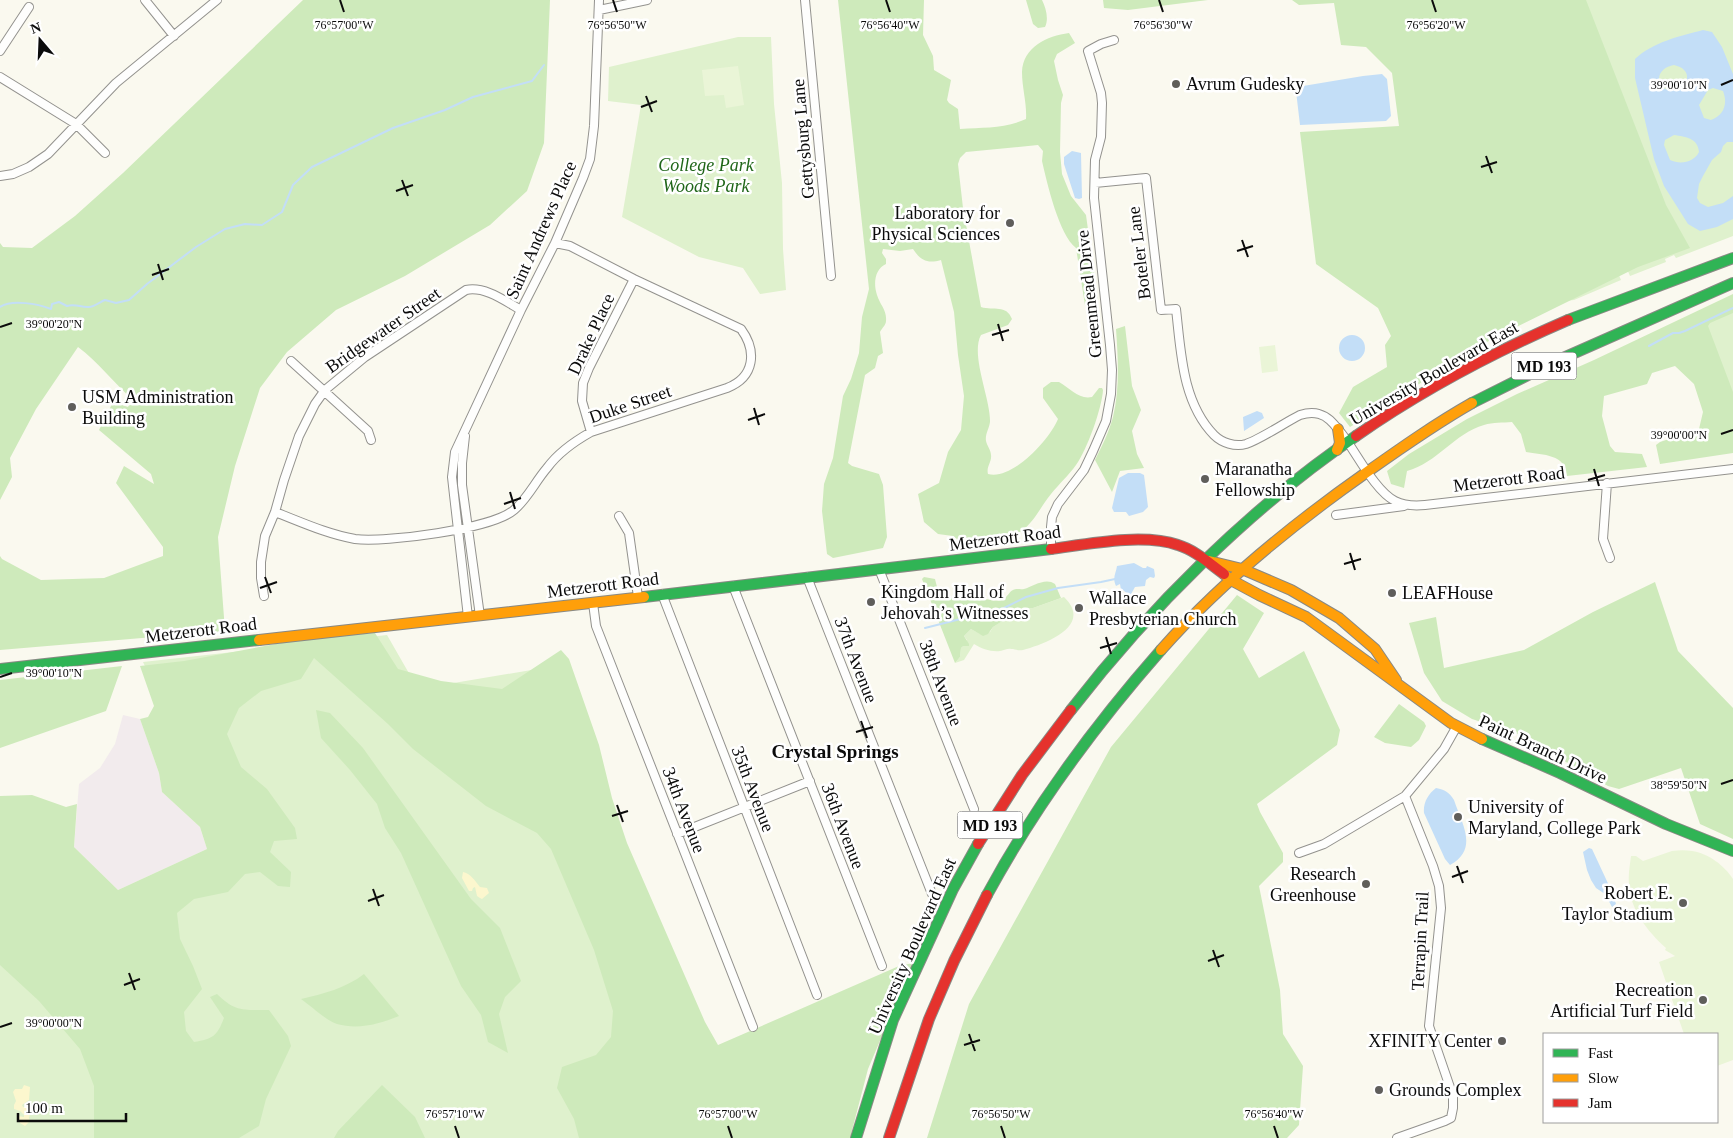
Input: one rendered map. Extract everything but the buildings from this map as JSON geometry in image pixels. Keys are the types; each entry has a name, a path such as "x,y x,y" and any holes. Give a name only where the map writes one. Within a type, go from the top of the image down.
{"main road":[{"name":"University Boulevard East","path":"856,1138 894,1019 941,914 971,856 1026,769 1094,679 1142,624 1192,572 1268,502 1348,442 1415,398 1533,335 1647,288 1733,258"},
{"name":"MD 193","path":"890,1138 918,1045 968,932 1000,872 1054,786 1130,686 1181,628 1242,569 1297,523 1367,471 1445,418 1499,388 1608,337 1733,283"},
{"path":"1337,450 1340,443 1338,430"},
{"name":"Metzerott Road","path":"0,669 480,616 1117,541 1152,540 1179,545 1206,560"},
{"name":"Paint Branch Drive","path":"1206,560 1242,569 1291,590 1339,618 1374,649 1400,687"},
{"name":"Paint Branch Drive","path":"1206,560 1231,580 1306,617 1400,687 1457,726 1657,820 1733,852"}],"street":[{"path":"145,0 174,36"},
{"path":"0,176 19,172 48,154 121,78 217,0"},
{"name":"Saint Andrews Place","path":"468,617 452,477 455,452 554,243 590,159 594,126 599,0"},
{"path":"599,10 647,0"},
{"name":"Gettysburg Lane","path":"805,0 831,276"},
{"path":"0,51 29,7"},
{"name":"Greenmead Drive","path":"1051,549 1052,517 1058,504 1084,470 1097,444 1106,421 1111,394 1110,345 1095,215 1095,160 1101,137 1102,103 1101,93 1088,51 1114,40"},
{"path":"0,77 76,124 105,153"},
{"name":"Boteler Lane","path":"1095,183 1146,178 1161,310 1176,309 1183,370 1188,388 1207,428 1218,439 1228,444 1245,444 1300,415 1309,413 1318,414 1329,419 1348,442"},
{"name":"Duke Street","path":"275,512 330,533 357,539 383,539 458,530 498,520 513,512 525,500 547,467 573,444 591,432 737,384 749,369 752,354 750,344 741,329 634,279 570,246 554,243"},
{"name":"Drake Place","path":"591,432 583,407 583,383 634,279"},
{"name":"Bridgewater Street","path":"264,596 261,578 265,536 275,512 299,436 315,404 325,390 365,357 466,290 481,290 521,310"},
{"path":"291,361 368,431 371,440"},
{"name":"Saint Andrews Place","path":"466,432 462,463 462,485 480,616"},
{"name":"Metzerott Road","path":"1348,442 1367,471 1390,498 1408,505 1419,506 1733,470"},
{"path":"1607,483 1602,539 1610,558"},
{"path":"1336,515 1408,505"},
{"path":"619,516 629,533 638,597"},
{"name":"38th Avenue","path":"879,568 974,809"},
{"name":"37th Avenue","path":"807,577 932,894"},
{"name":"36th Avenue","path":"733,586 882,966"},
{"name":"35th Avenue","path":"662,594 817,995"},
{"name":"34th Avenue","path":"593,603 596,626 753,1028"},
{"path":"1299,854 1324,844 1405,796 1444,749 1457,726"},
{"path":"677,834 810,781"},
{"name":"Terrapin Trail","path":"1397,1138 1440,1124 1451,1118 1454,1108 1453,1096 1428,1026 1441,908 1439,886 1405,796"}],"shaded area":[{"path":"123,715 140,719 159,773 162,792 200,827 207,849 118,890 74,847 79,784 100,768 115,744"}],"green space":[{"path":"303,0 550,0 544,143 527,191 490,225 405,276 336,310 287,352 260,388 235,466 218,537 225,631 0,650 0,556 2,559 41,580 104,578 163,556 163,547 116,483 124,466 154,484 151,474 99,430 113,402 128,407 132,399 78,347 36,409 10,458 12,477 0,500 0,243 3,247 32,248 75,216 123,173"},
{"path":"838,0 924,0 923,35 933,56 934,70 951,80 947,100 958,109 960,129 1002,126 1026,119 1022,72 1023,63 1027,56 1038,44 1053,37 1069,33 1075,43 1057,54 1054,61 1063,95 1061,103 1060,152 1062,174 1071,196 1086,215 1098,302 1094,308 1089,309 1085,305 1076,248 1064,232 1059,221 1044,171 1043,151 1038,145 966,152 960,158 958,164 963,208 981,307 1006,311 1012,319 1008,325 981,335 978,344 979,366 990,422 986,438 991,455 988,474 998,474 1019,465 1039,447 1054,427 1058,419 1043,398 1043,388 1051,382 1059,382 1083,397 1092,397 1099,388 1103,390 1093,429 1076,465 1051,494 1030,524 1020,532 1007,538 993,542 965,545 953,536 938,534 924,522 918,494 939,483 948,452 961,430 964,396 954,312 941,260 932,262 924,260 913,249 900,251 883,249 882,253 886,259 886,264 877,273 875,286 886,317 885,324 880,332 883,353 878,356 875,368 865,375 848,463 879,474 883,485 887,537 883,548 833,558 827,554 822,511 824,484 833,458 843,396 851,379 859,353 862,317 869,289"},
{"path":"1026,0 1042,0 1045,6 1047,21 1045,27 1038,28 1033,24"},
{"path":"1103,0 1208,0 1128,10 1104,8"},
{"path":"1292,0 1586,0 1666,205 1690,248 1638,267 1488,341 1350,427 1339,413 1353,387 1387,367 1385,345 1391,336 1378,308 1316,264 1300,132 1399,126 1392,73 1366,47 1341,45 1334,3 1299,5"},
{"path":"1558,0 1733,0 1733,236 1676,258 1674,255 1665,259 1666,262 1630,276 1627,269 1618,273 1621,280 1574,300 1518,306 1520,324 1420,379"},
{"name":"College Park Woods Park","path":"738,37 771,37 774,104 782,183 786,290 760,294 743,268 699,257 622,217 641,105 608,101 609,67"},
{"path":"738,66 744,105 726,108 724,95 705,96 702,70"},
{"path":"1733,294 1733,313 1710,323 1708,326 1733,392 1733,453 1660,464 1656,445 1699,429 1703,412 1694,384 1675,366 1652,373 1647,384 1604,396 1602,416 1610,446 1615,452 1642,454 1647,467 1567,476 1563,463 1558,460 1546,455 1526,452 1521,434 1512,422 1487,424 1464,434 1428,462 1407,471 1404,488 1391,484 1387,471 1409,454 1467,419"},
{"path":"1733,306 1733,403 1702,322"},
{"path":"1125,326 1132,386 1141,410 1132,431 1137,454 1144,468 1120,471 1112,492 1095,460 1113,417 1118,384 1116,329"},
{"path":"1275,345 1278,371 1262,373 1259,347"},
{"path":"924,577 935,579 940,599 977,595 998,601 1005,598 1013,590 1024,589 1048,581 1055,584 1061,598 1033,608 1019,610 1013,617 993,627 988,634 983,636 971,629 964,636 969,646 961,648 960,657 955,663 922,579"},
{"path":"1655,582 1678,651 1733,708 1733,839 1700,824 1681,768 1619,789 1608,786 1569,764 1531,738 1472,719 1442,701 1424,673 1409,623 1436,617 1444,668 1524,650 1593,612"},
{"path":"1237,595 1264,613 1243,649 1259,678 1304,651 1340,730 1337,745 1257,804 1283,853 1283,862 1259,886 1280,990 1283,1034 1303,1066 1299,1125 1287,1138 927,1138 969,1004 1111,747"},
{"path":"1064,597 1072,607 1073,617 1070,625 1054,638 1021,650 993,651 983,649 974,644 964,660 955,663 960,657 961,648 967,640 964,636 971,629 980,634 990,632 993,627 1019,610 1033,608"},
{"path":"375,633 398,669 441,681 502,689 561,650 569,659 599,745 612,798 627,843 705,1022 718,1045 899,966 913,963 868,1069 850,1138 579,1138 574,1119 557,1088 562,1067 596,1055 611,1037 613,1011 594,950 551,849 537,833 486,806 413,749 314,658 301,679 261,691 239,708 227,734 241,767 267,789 295,828 297,839 274,841 270,852 291,872 290,887 278,886 260,872 245,874 228,892 194,899 177,913 180,939 202,989 184,1012 186,1031 194,1042 206,1040 214,1036 224,1018 210,997 217,994 229,1004 240,1009 269,1010 288,1036 291,1046 266,1099 259,1126 239,1138 94,1138 94,1086 80,1049 39,1001 0,965 0,796 32,795 66,807 77,804 74,847 118,890 207,849 200,827 162,792 159,773 140,719 148,717 154,706 140,666 184,661 308,638"},
{"path":"387,635 418,689 555,666 704,1050 819,1138 0,1138 0,951 230,844 143,662"},
{"path":"122,666 106,711 0,748 0,680"},
{"path":"1399,704 1424,722 1426,726 1419,740 1411,747 1385,743 1374,737"},
{"path":"316,710 330,713 363,748 471,899 500,928 521,981 505,997 499,1014 508,1053 488,1042 481,1015 461,986 401,853 385,828 377,804 321,738"},
{"path":"1672,851 1698,852 1710,857 1721,865 1733,879 1733,1060 1718,1066 1718,1033 1684,1033 1659,962 1675,956 1665,950 1666,948 1646,927 1636,911 1630,893 1631,856 1636,856 1643,861"},
{"path":"364,974 399,1016 369,1025 345,1026 329,1020 301,999 342,987"},
{"path":"382,1085 415,1117 425,1138 334,1138 338,1131"}],"sand":[{"path":"463,872 470,876 480,887 487,888 489,893 482,899 477,896 475,887 472,891 469,891 462,878"},
{"path":"24,1085 30,1087 29,1100 22,1105 23,1107 32,1107 30,1121 25,1126 17,1118 18,1116 24,1117 24,1115 14,1109 16,1101 13,1092 15,1089 22,1089"}],"water":[{"path":"1703,30 1712,32 1722,47 1733,74 1733,142 1727,142 1721,152 1712,160 1699,184 1697,198 1700,203 1708,207 1723,203 1733,196 1733,219 1717,227 1700,231 1688,224 1664,186 1654,159 1635,78 1635,59 1650,48 1667,40","holes":["1674,65 1685,72 1687,76 1686,81 1679,88 1673,90 1665,89 1661,85 1660,74 1665,68","1713,88 1723,91 1725,100 1722,112 1711,120 1704,118 1699,105 1708,90","1674,135 1687,138 1694,141 1699,152 1687,162 1674,162 1670,160 1664,145 1665,140"]},
{"path":"1382,74 1387,79 1391,116 1386,121 1300,125 1296,91 1303,86"},
{"path":"1072,151 1081,153 1082,198 1079,199 1075,198 1064,164 1064,157"},
{"path":"1352,335 1361,339 1365,348 1361,357 1352,361 1343,357 1339,348 1343,339"},
{"path":"1257,411 1262,413 1264,418 1244,431 1243,417"},
{"path":"1128,473 1144,475 1148,507 1143,512 1129,516 1126,512 1114,512 1112,508 1119,478"},
{"path":"1134,563 1143,568 1147,566 1154,569 1155,576 1146,580 1145,586 1135,587 1130,596 1121,590 1120,584 1116,586 1114,578 1117,566"},
{"path":"1436,788 1446,792 1454,800 1466,836 1464,851 1459,859 1450,865 1445,859 1424,813 1427,799"},
{"path":"1589,848 1592,849 1612,892 1616,904 1612,907 1605,894 1596,888 1587,870 1583,852"}],"waterway":[{"path":"0,307 11,303 18,303 39,305 51,309 52,304 59,302 67,306 89,307 105,300 116,303 129,300 196,247 225,229 245,224 262,225 282,212 293,185 312,167 393,128 445,110 473,97 532,81 544,65"},
{"path":"1649,346 1673,333 1685,331 1733,308"},
{"path":"925,628 1004,608 1026,597 1058,588 1115,579"}],"traffic: fast":[{"path":"1568,320 1733,258"},
{"path":"1472,403 1554,362 1733,283"},
{"path":"1071,710 1101,672 1203,562 1278,495 1356,436"},
{"path":"644,597 1051,549"},
{"path":"0,669 259,640"},
{"path":"987,895 1025,830 1067,768 1113,707 1161,650"},
{"path":"1482,739 1560,773 1666,824 1733,851"},
{"path":"856,1138 893,1020 953,889 978,844"}],"traffic: slow":[{"path":"1161,650 1233,577 1285,533 1393,454 1472,403"},
{"path":"1337,450 1340,443 1338,429"},
{"path":"1209,561 1242,569 1291,590 1339,618 1375,649 1396,680"},
{"path":"1224,574 1231,580 1259,595 1306,617 1451,723 1482,739"},
{"path":"259,640 644,597"}],"traffic: jam":[{"path":"1356,436 1407,403 1459,373 1513,345 1568,320"},
{"path":"1051,549 1098,542 1132,540 1164,542 1190,550 1224,574"},
{"path":"978,844 1022,775 1071,710"},
{"path":"889,1138 929,1019 954,961 987,895"}],"place":[{"name":"Avrum Gudesky","path":"1176,84"},
{"name":"Laboratory for Physical Sciences","path":"1010,223"},
{"name":"USM Administration Building","path":"72,407"},
{"name":"Maranatha Fellowship","path":"1205,479"},
{"name":"LEAFHouse","path":"1392,593"},
{"name":"Kingdom Hall of Jehovah’s Witnesses","path":"871,602"},
{"name":"Wallace Presbyterian Church","path":"1079,608"},
{"name":"University of Maryland, College Park","path":"1458,817"},
{"name":"Research Greenhouse","path":"1366,884"},
{"name":"Robert E. Taylor Stadium","path":"1683,903"},
{"name":"Recreation Artificial Turf Field","path":"1703,1000"},
{"name":"XFINITY Center","path":"1502,1041"},
{"name":"Grounds Complex","path":"1379,1090"}],"district":[{"name":"Crystal Springs","path":"835,751"}]}
